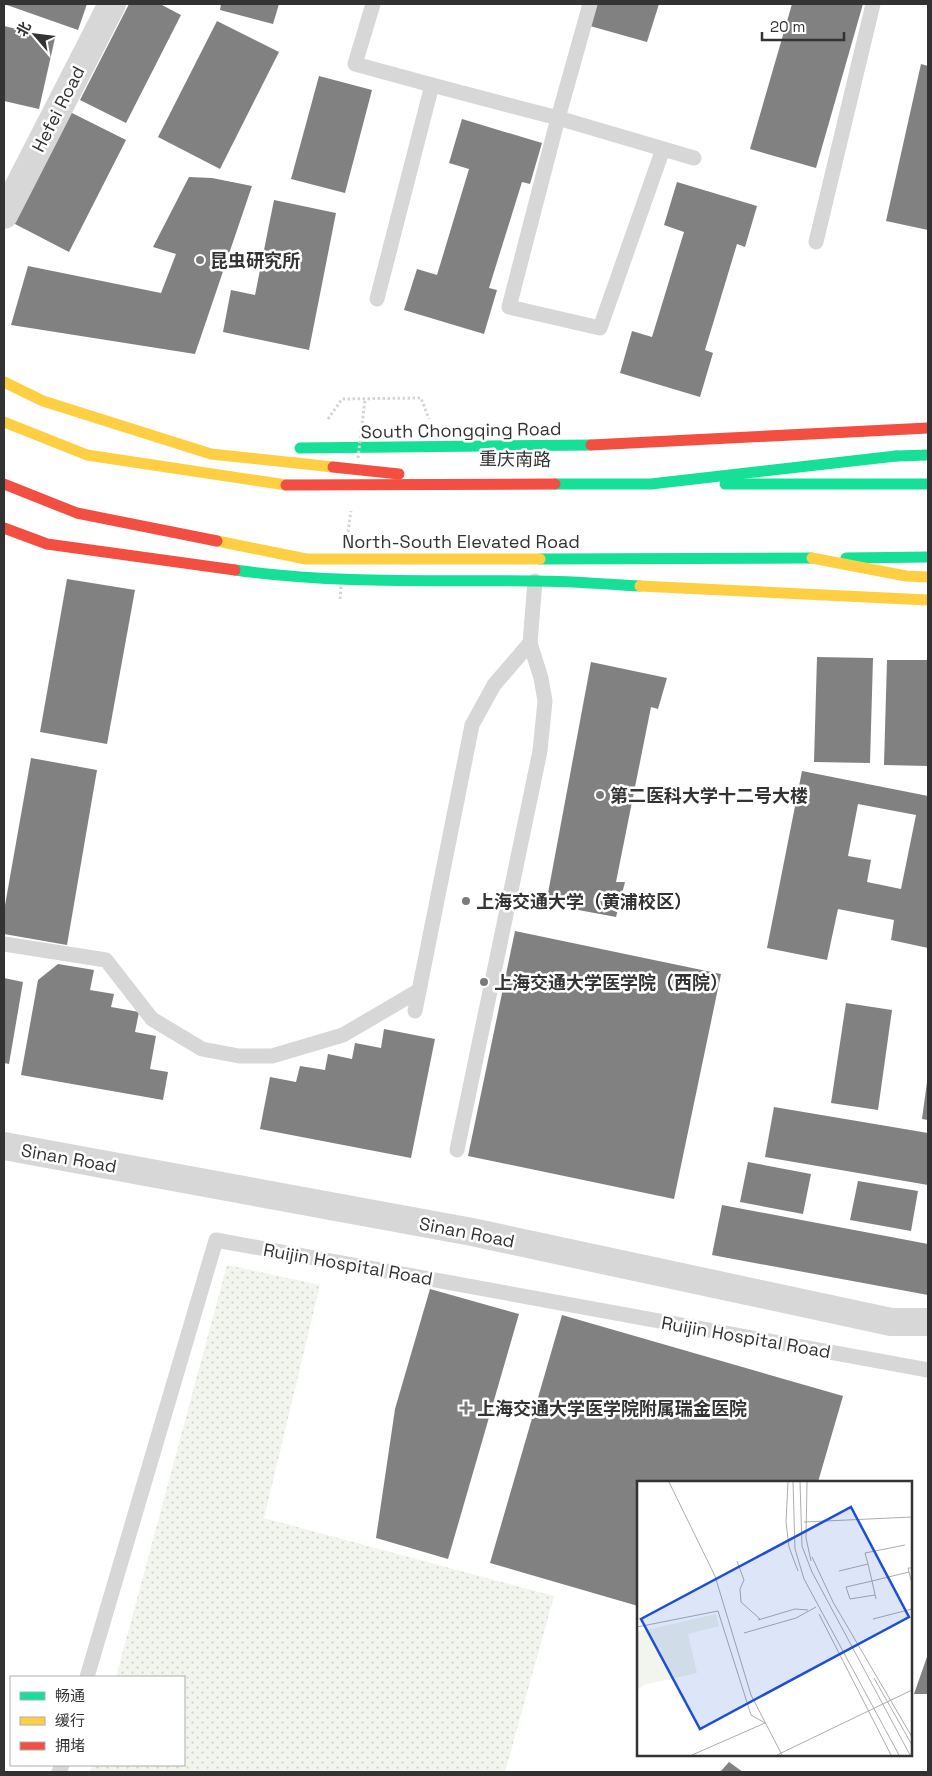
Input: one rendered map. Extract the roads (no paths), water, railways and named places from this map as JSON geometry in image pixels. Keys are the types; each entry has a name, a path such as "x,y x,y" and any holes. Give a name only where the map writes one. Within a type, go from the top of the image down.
{"main road":[{"path":"4,382 43,401 107,423 183,433"},
{"path":"4,422 87,455 289,485 928,484"},
{"name":"重庆南路","path":"107,423 211,454 390,474 647,480 889,472"},
{"name":"South Chongqing Road","path":"287,447 316,449 562,446 928,428"},
{"path":"651,484 782,468 928,455"},
{"name":"North-South Elevated Road","path":"4,484 77,513 306,559 928,557"},
{"path":"4,528 47,544 281,577 394,582 535,580 928,600"},
{"path":"812,558 906,576 928,577"},
{"path":"679,570 928,565"},
{"path":"535,580 620,573"}],"street":[{"name":"Hefei Road","path":"4,215 112,4"},
{"name":"Sinan Road","path":"4,1146 472,1232 891,1322 928,1322"}],"lane":[{"path":"372,4 355,64 558,118 694,158"},
{"path":"590,4 509,307 600,328 663,149"},
{"path":"816,242 873,4"},
{"path":"377,299 432,85"},
{"path":"457,1150 540,751 545,701 541,678 530,643 535,580"},
{"path":"414,1011 472,724 494,686 530,643"},
{"path":"4,944 106,960 152,1018 202,1048 239,1056 272,1056 343,1034 418,991"},
{"name":"Ruijin Hospital Road","path":"87,1676 216,1240 928,1370"}],"place":[{"name":"昆虫研究所","path":"200,260"},
{"name":"第二医科大学十二号大楼","path":"600,795"},
{"name":"上海交通大学（黄浦校区）","path":"466,901"},
{"name":"上海交通大学医学院（西院）","path":"484,982"},
{"name":"上海交通大学医学院附属瑞金医院","path":"466,1408"}]}
